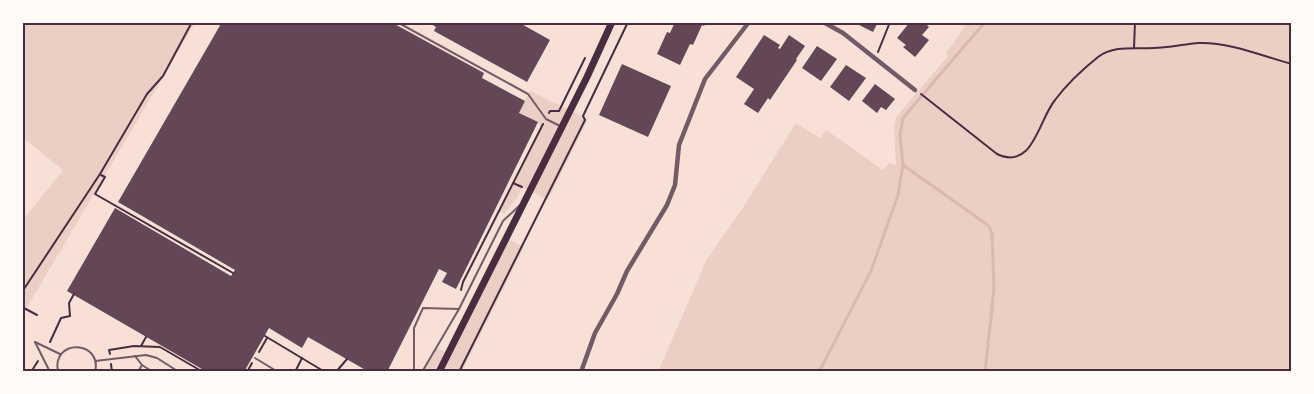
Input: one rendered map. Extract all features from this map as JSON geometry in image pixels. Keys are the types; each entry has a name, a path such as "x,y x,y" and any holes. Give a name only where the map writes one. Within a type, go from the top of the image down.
{"main road":[{"path":"439,372 562,127 612,22"}],"street":[{"path":"581,372 595,333 617,294 627,271 667,205 675,185 679,145 705,79 749,22"},
{"path":"823,22 844,33 915,90"}],"lane":[{"path":"398,22 528,94 546,119 562,127"},
{"path":"422,372 459,309 504,221 524,201"},
{"path":"414,372 414,328 423,308 459,309"},
{"path":"50,372 36,342 61,355"},
{"path":"58,372 58,361 61,355 70,348 82,347 88,350 96,361 95,372"},
{"path":"96,361 146,354 157,358 180,372"},
{"path":"135,356 142,365 153,372"},
{"path":"255,358 278,372"},
{"path":"138,372 142,365"}],"path":[{"path":"22,292 100,174 147,94 163,76 192,22"},
{"path":"459,372 585,120 583,116 628,22"},
{"path":"876,57 890,22"},
{"path":"1134,48 1135,22"},
{"path":"915,90 997,154 1006,158 1016,158 1027,150 1055,99 1100,55 1114,49 1153,48 1200,43 1226,46 1292,64"},
{"path":"453,309 463,282 550,111 559,111 588,52"},
{"path":"526,148 530,150"},
{"path":"100,174 105,177 95,194 233,273"},
{"path":"46,347 61,318 70,316 69,303 74,294"},
{"path":"22,306 37,315"},
{"path":"264,336 325,372"},
{"path":"141,346 146,337"},
{"path":"31,372 42,355"},
{"path":"295,372 302,358"},
{"path":"336,372 347,359"}],"shaded area":[{"path":"22,23 195,23 26,309 22,307 23,220 63,170 23,138"},
{"path":"958,23 1291,23 1291,371 658,372 707,259 744,206 796,123 820,138 826,130 883,170 889,163 896,165 894,126 896,117 948,56 946,53 965,26"},
{"path":"530,91 588,119 548,200 522,187 518,197 504,214 499,211 541,127 538,122 519,113"},
{"path":"506,238 524,247 462,371 422,372 436,347 448,353"}],"building":[{"path":"222,22 391,22 484,73 482,78 525,101 519,113 538,122 456,289 442,282 447,273 439,269 387,372 369,372 308,337 302,348 269,328 244,372 207,372 67,291 115,208 231,276 235,270 118,202"},
{"path":"428,22 518,22 550,40 527,82 434,31 436,27"},
{"path":"675,22 706,22 704,26 702,25 693,45 690,44 680,65 657,54 667,32 670,33"},
{"path":"853,22 878,22 873,32"},
{"path":"910,22 924,22 929,27 922,35 929,40 915,57 903,47 906,45 897,38"},
{"path":"764,35 780,45 778,48 780,49 789,35 805,46 770,100 768,98 758,113 744,104 754,89 736,77"},
{"path":"817,46 837,59 821,81 802,68"},
{"path":"622,64 671,86 648,137 599,115"},
{"path":"846,65 866,78 849,101 830,87"},
{"path":"875,84 895,99 886,110 881,107 877,113 862,101"}],"waterway":[{"path":"819,372 871,271 898,195 903,165 900,135 903,118 985,22"},
{"path":"903,165 989,226 992,234 994,289 985,372"}]}
